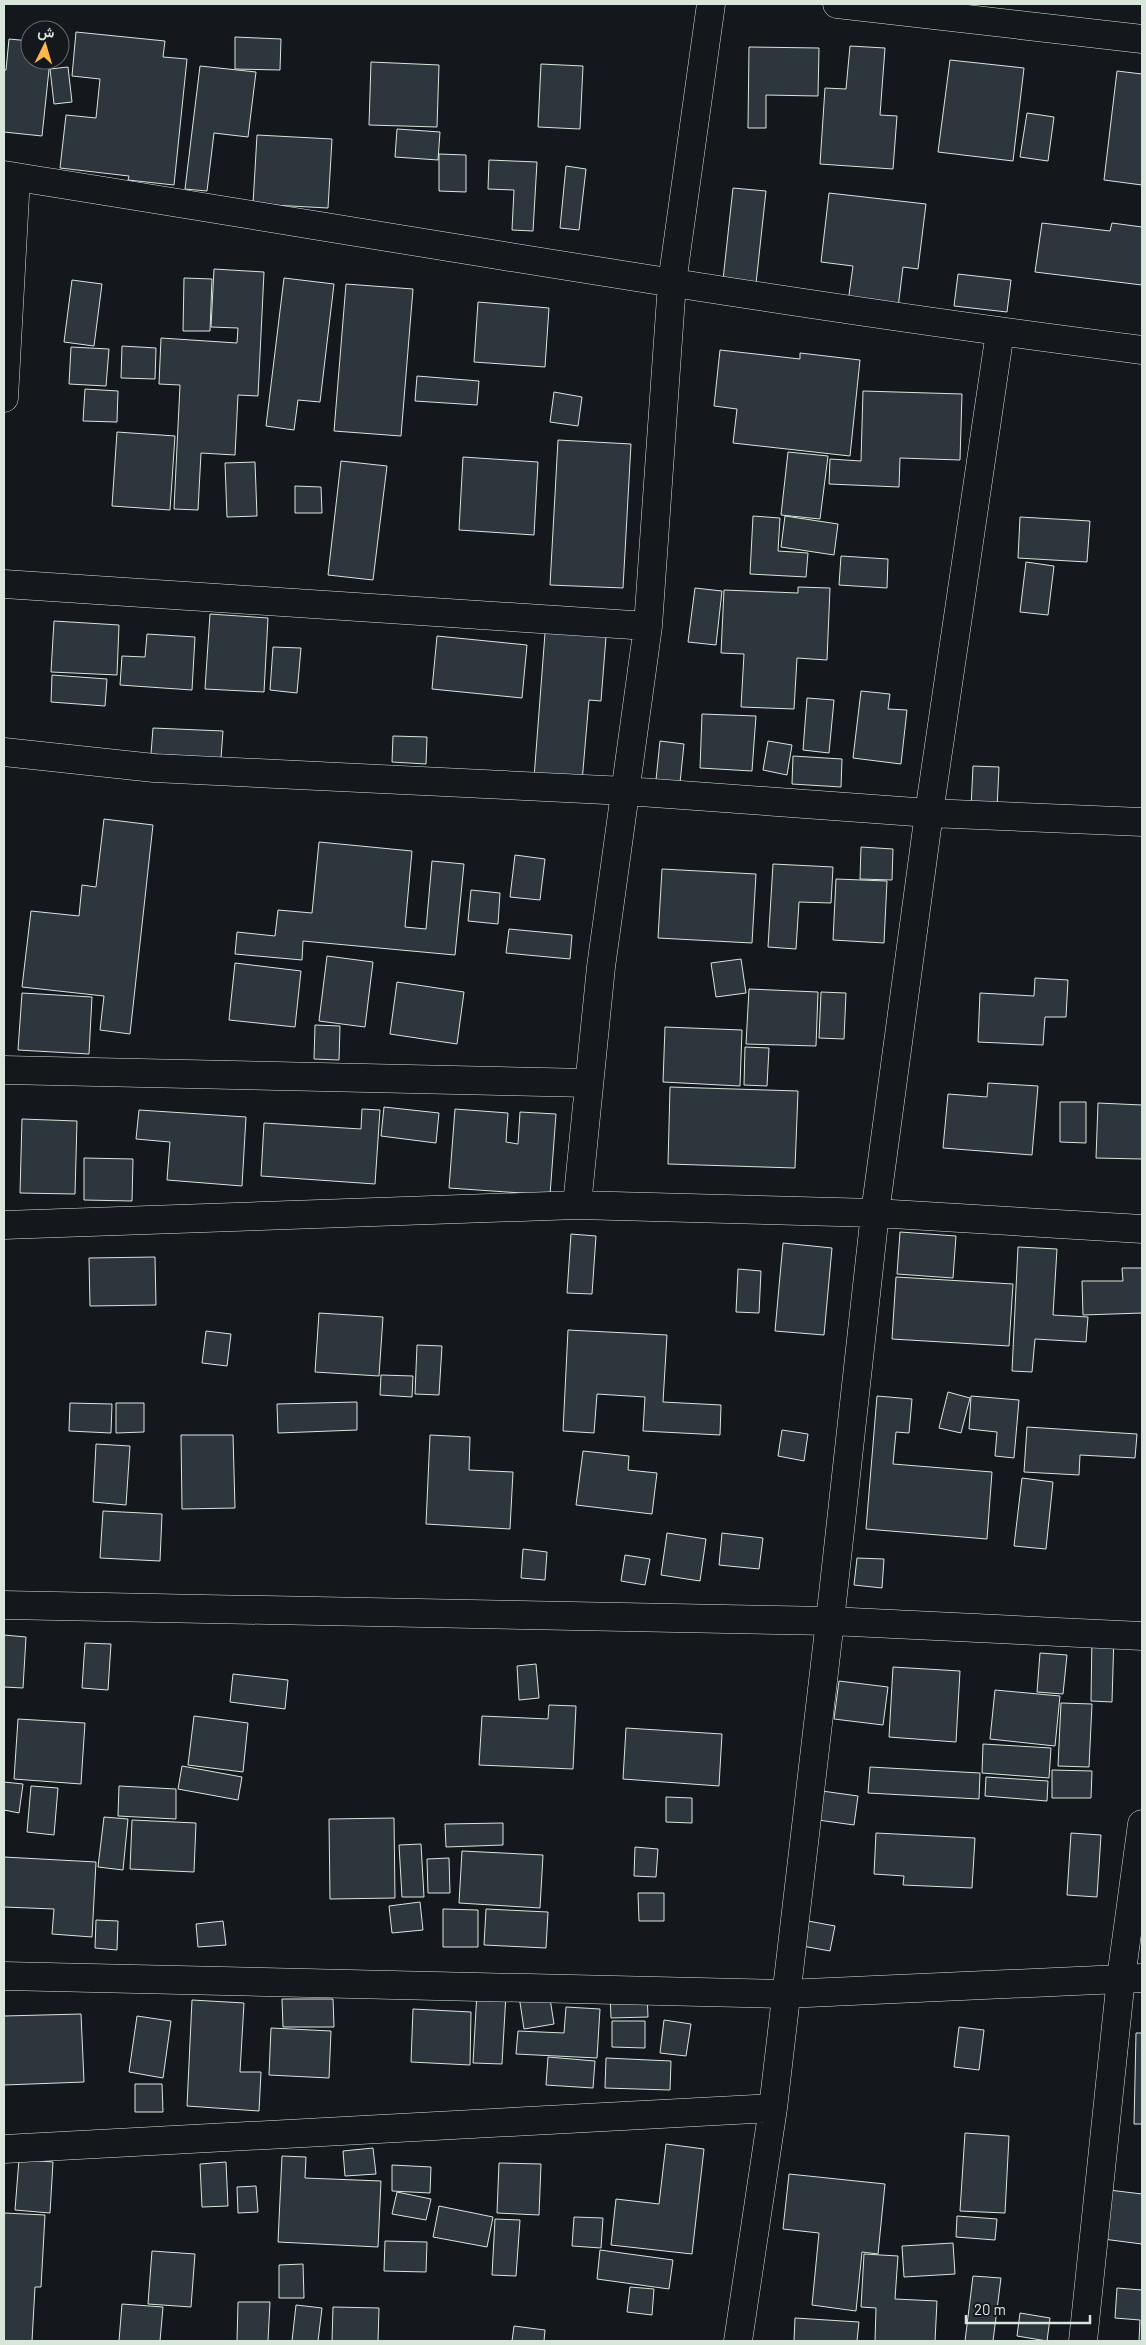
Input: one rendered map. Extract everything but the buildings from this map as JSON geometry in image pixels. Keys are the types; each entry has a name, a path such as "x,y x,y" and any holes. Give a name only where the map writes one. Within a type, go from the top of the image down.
{"street":[{"path":"577,1205 601,967 648,626 672,283 711,4"},
{"path":"837,4 1142,39"},
{"path":"4,398 10,176 672,283 1000,332 1142,350"},
{"path":"738,2341 773,2108 875,1213 929,814 1000,332"},
{"path":"4,584 648,626"},
{"path":"4,752 154,768 626,791 929,814 1142,822"},
{"path":"4,1070 589,1083"},
{"path":"4,1225 577,1205 875,1213 1142,1229"},
{"path":"4,1605 830,1621 1142,1636"},
{"path":"1084,2341 1132,1978 1142,1824"},
{"path":"4,1976 785,1994 1132,1978"},
{"path":"4,2149 773,2108"}]}
